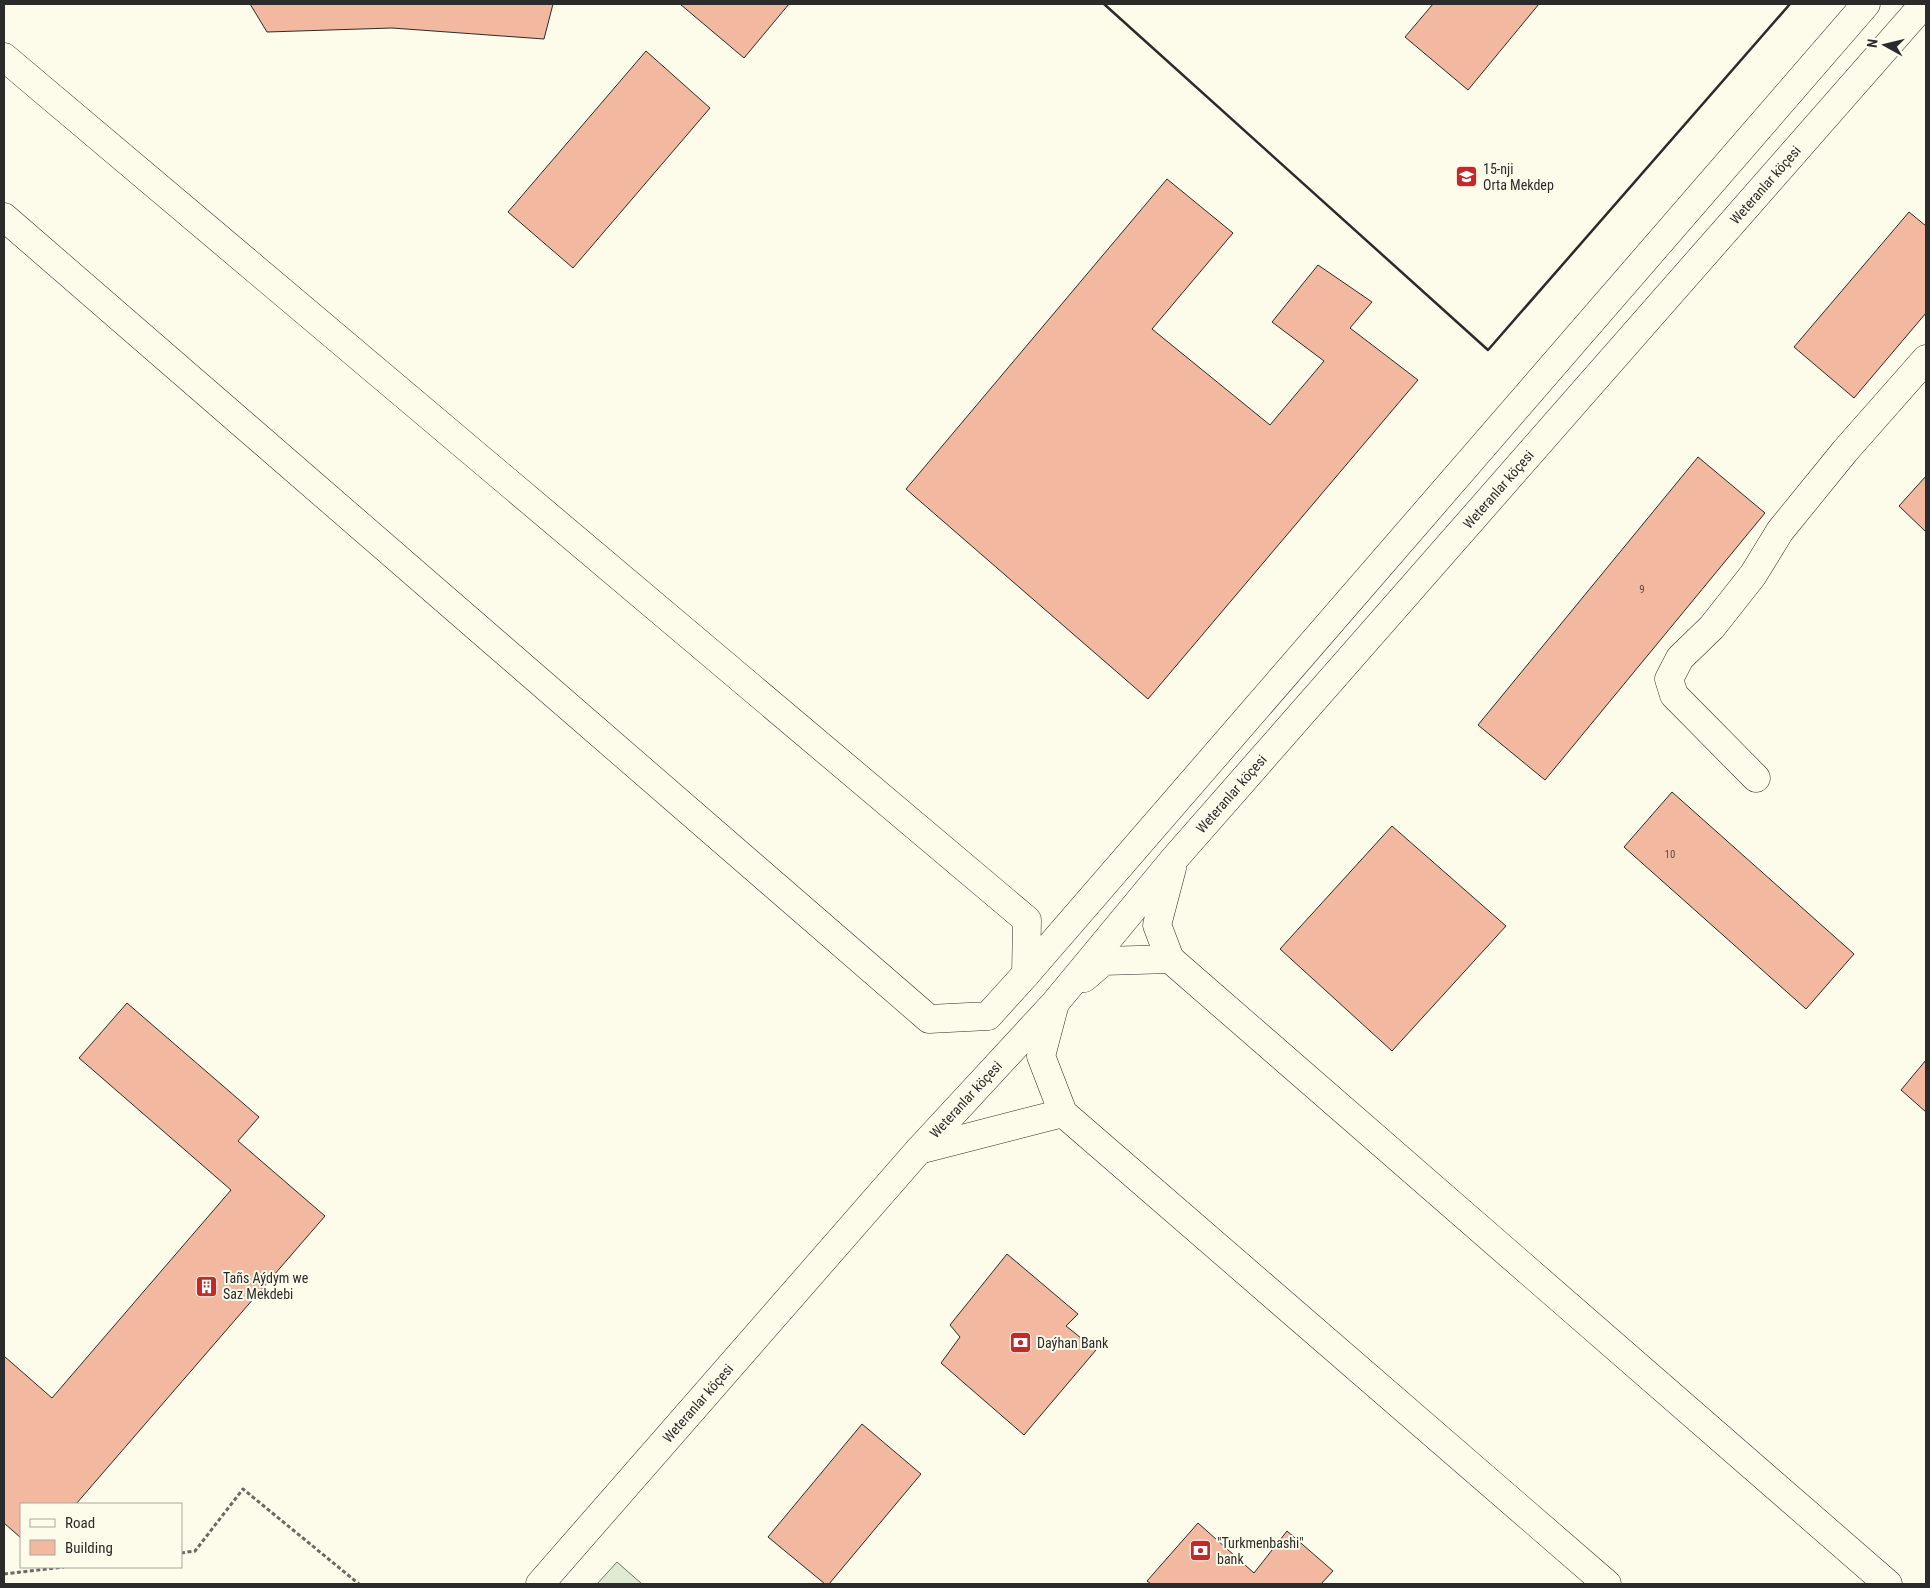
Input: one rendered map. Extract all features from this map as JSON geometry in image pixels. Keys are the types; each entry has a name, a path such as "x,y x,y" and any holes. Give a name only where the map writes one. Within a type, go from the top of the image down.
{"street":[{"path":"4,217 928,1019 988,1016 1866,4"},
{"name":"Weteranlar köçesi","path":"540,1584 919,1150 1055,1003 1175,858 1924,4"},
{"path":"4,57 1027,920 1026,974"},
{"path":"1756,778 1674,695 1669,679 1672,670 1680,658 1712,626 1753,575 1780,531 1845,450 1926,359"},
{"path":"1175,858 1157,925 1170,959 1888,1584"},
{"path":"1170,959 1104,961 1055,1003 1042,1056 1063,1114 1607,1584"},
{"path":"919,1150 1063,1114"}],"path":[{"path":"182,1553 195,1551 243,1489 359,1584"},
{"path":"4,1574 55,1568"}],"green space":[{"path":"617,1562 642,1584 597,1584"}],"building":[{"path":"250,4 553,4 544,39 392,28 267,32"},
{"path":"680,4 789,4 744,58"},
{"path":"1433,4 1539,4 1468,90 1405,37"},
{"path":"646,51 710,108 573,268 508,212"},
{"path":"1167,179 1233,233 1152,329 1270,425 1324,361 1272,322 1318,265 1372,302 1350,328 1418,380 1148,699 906,489"},
{"path":"1909,212 1926,226 1926,313 1854,398 1794,347"},
{"path":"1698,457 1765,513 1545,780 1478,725"},
{"path":"1926,476 1926,532 1899,506"},
{"path":"1672,792 1854,954 1806,1009 1624,847"},
{"path":"1392,826 1506,926 1392,1051 1280,949"},
{"name":"Tañs Aýdym we Saz Mekdebi","path":"127,1003 259,1117 238,1141 325,1216 77,1503 20,1503 20,1537 4,1523 4,1356 52,1398 231,1190 79,1058"},
{"path":"1926,1060 1926,1112 1901,1090"},
{"name":"Daýhan Bank","path":"1007,1254 1078,1314 1066,1326 1096,1350 1024,1435 941,1363 960,1337 950,1325"},
{"path":"862,1424 921,1474 829,1584 825,1584 768,1537"},
{"name":"\"Turkmenbashi\" bank","path":"1198,1523 1254,1573 1287,1531 1333,1571 1321,1584 1151,1584 1147,1581"}],"wall":[{"path":"1104,4 1488,350 1790,4"}],"place":[{"name":"15-nji Orta Mekdep","path":"1467,177"},
{"name":"Tañs Aýdym we Saz Mekdebi","path":"207,1286"},
{"name":"Daýhan Bank","path":"1021,1343"},
{"name":"\"Turkmenbashi\" bank","path":"1201,1551"}]}
